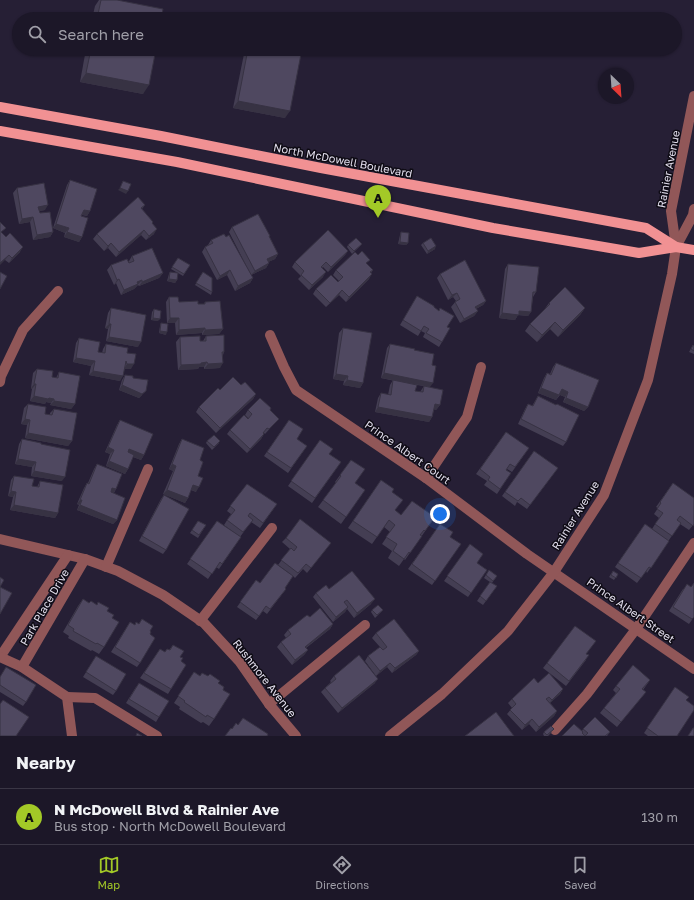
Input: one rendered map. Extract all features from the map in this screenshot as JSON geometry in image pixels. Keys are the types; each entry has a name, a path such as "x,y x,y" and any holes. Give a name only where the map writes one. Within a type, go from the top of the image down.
{"main road":[{"name":"North McDowell Boulevard","path":"0,107 646,228 676,247"},
{"name":"North McDowell Boulevard","path":"0,131 178,162 493,228 639,253 676,247 694,250"}],"street":[{"name":"Rainier Avenue","path":"390,736 442,694 508,631 554,572 604,495 646,387 672,274 676,247 671,211 694,96"},
{"name":"Rainier Avenue","path":"676,247 693,215 694,209"},
{"path":"0,382 1,376 23,330 58,291"},
{"name":"Prince Albert Court","path":"270,335 296,390 426,478 527,554 554,572"},
{"path":"426,478 467,417 481,367"},
{"path":"106,567 148,469"},
{"path":"200,621 272,528"},
{"name":"Rushmore Avenue","path":"0,539 85,559 118,571 163,595 200,621 239,661 269,704 296,736"},
{"path":"555,730 587,694 636,628 694,543"},
{"name":"Park Place Drive","path":"67,697 22,667 0,657 68,555"},
{"name":"Park Place Drive","path":"22,667 85,559"},
{"name":"Prince Albert Street","path":"554,572 694,669"},
{"path":"269,704 365,625"},
{"path":"72,736 67,697 95,698 157,736"}],"building":[{"path":"101,0 117,0 163,9 162,12 98,12"},
{"path":"90,56 155,56 149,85 86,73"},
{"path":"247,56 301,56 290,111 238,101"},
{"path":"70,180 97,189 90,211 84,210 81,216 88,218 82,237 67,232 69,228 56,224"},
{"path":"123,181 131,184 128,191 120,188"},
{"path":"44,183 48,205 38,207 40,213 50,212 53,232 37,235 33,217 22,219 17,188"},
{"path":"138,197 145,205 141,208 157,229 149,236 144,230 119,252 111,243 108,246 97,234"},
{"path":"258,214 278,254 267,259 269,263 255,271 232,227"},
{"path":"0,222 6,228 1,232 6,237 10,233 23,247 12,258 9,255 0,263"},
{"path":"328,230 348,251 331,267 326,262 321,267 326,272 312,285 301,275 304,271 295,262"},
{"path":"401,232 409,233 408,243 400,242"},
{"path":"224,234 226,237 229,235 253,278 238,286 230,270 220,276 205,247 213,243 211,240"},
{"path":"356,238 362,244 354,251 348,245"},
{"path":"431,238 436,246 428,251 423,243"},
{"path":"152,248 163,273 142,282 142,280 137,282 138,284 124,290 119,279 117,280 111,265 127,259 129,263 134,261 132,256"},
{"path":"362,251 370,260 366,263 373,270 370,272 372,274 349,297 342,290 330,303 316,289 331,275 338,282 343,277 336,270 355,252 358,255"},
{"path":"178,258 190,265 184,274 172,267"},
{"path":"465,260 486,301 475,307 478,311 464,319 455,302 460,299 457,293 452,295 440,274"},
{"path":"508,264 539,267 536,292 533,292 531,312 519,311 519,315 502,313"},
{"path":"0,272 7,276 0,289"},
{"path":"170,272 178,273 177,280 169,279"},
{"path":"203,272 212,278 212,292 196,283"},
{"path":"565,287 585,308 563,330 555,322 542,335 530,324"},
{"path":"417,296 434,306 439,311 440,308 454,316 447,327 450,328 442,342 426,333 429,329 424,326 421,331 403,320"},
{"path":"169,297 178,297 179,302 198,301 198,304 220,301 223,329 205,330 205,328 179,330 179,318 170,318"},
{"path":"111,308 146,315 141,342 109,337"},
{"path":"154,309 161,311 160,319 153,318"},
{"path":"161,323 168,324 167,332 160,331"},
{"path":"343,328 372,333 363,383 347,380 348,376 336,374"},
{"path":"224,335 224,352 222,352 223,363 208,364 207,362 201,364 181,365 180,337 200,336 200,341 206,341 206,336"},
{"path":"79,338 100,342 98,352 105,353 106,344 128,348 127,353 136,354 134,364 127,364 126,361 123,376 93,371 95,361 76,358"},
{"path":"390,344 434,354 432,365 436,366 433,383 384,373"},
{"path":"693,345 694,346 694,351 691,349"},
{"path":"556,363 599,380 588,407 566,398 568,392 562,389 559,395 541,388 547,373 551,375"},
{"path":"37,369 53,371 52,377 58,378 59,372 80,376 75,404 34,396 36,384 34,384"},
{"path":"125,375 133,376 133,378 148,380 146,391 142,394 122,385"},
{"path":"233,377 241,385 245,382 256,394 220,428 199,407 218,388 220,390"},
{"path":"393,380 417,385 415,391 423,392 424,386 443,390 440,405 435,404 432,417 378,407 381,393 391,395"},
{"path":"538,396 579,415 566,442 521,419 528,404 533,406"},
{"path":"260,398 271,408 270,410 279,419 269,429 267,428 263,433 264,434 250,449 230,430 244,415 248,419 252,414 248,410"},
{"path":"28,404 46,407 45,414 52,415 54,409 77,413 72,441 28,433 30,420 25,419"},
{"path":"120,420 153,434 144,455 129,449 128,452 134,455 128,469 109,461 114,450 108,447"},
{"path":"289,420 303,429 297,439 307,446 291,468 267,452"},
{"path":"506,432 529,448 515,467 510,464 506,470 511,473 500,489 488,480 490,477 480,469"},
{"path":"214,435 220,441 214,447 207,441"},
{"path":"22,439 70,450 65,477 34,471 36,462 18,459"},
{"path":"182,439 204,448 200,460 203,462 198,476 203,478 199,487 193,485 188,498 167,490 176,466 172,464"},
{"path":"320,440 333,449 329,454 341,462 315,498 291,481"},
{"path":"534,451 558,468 530,505 521,498 518,501 505,492"},
{"path":"351,460 365,469 355,483 365,490 346,517 323,500"},
{"path":"97,464 122,474 116,489 112,488 111,492 125,498 117,520 80,505 82,500 80,500 87,483 89,484"},
{"path":"14,476 34,479 32,486 39,487 40,481 63,485 58,513 14,505 16,492 11,491"},
{"path":"381,480 394,489 392,492 403,500 395,510 401,515 412,501 435,517 425,531 424,530 420,535 422,536 404,559 393,551 397,544 386,537 395,525 389,520 377,537 353,521"},
{"path":"673,483 694,498 694,524 693,526 680,516 677,520 681,523 672,536 655,524 663,513 657,509 661,503 660,502"},
{"path":"247,484 277,504 263,523 250,513 248,516 253,520 243,532 227,520 235,510 230,506"},
{"path":"164,495 189,509 166,550 142,536"},
{"path":"300,519 331,543 311,568 306,564 298,573 281,560 291,548 294,551 297,547 286,538"},
{"path":"198,521 206,525 199,535 192,530"},
{"path":"217,521 241,537 222,564 220,562 212,574 190,559"},
{"path":"440,524 453,532 450,537 461,544 435,581 412,564"},
{"path":"645,524 669,541 651,568 649,567 641,578 618,563"},
{"path":"470,544 483,554 477,563 487,570 471,593 447,576"},
{"path":"275,563 293,576 285,588 286,589 270,609 266,606 259,616 240,602 256,580 260,583"},
{"path":"489,570 497,576 493,581 486,575"},
{"path":"352,571 375,599 357,613 347,600 344,602 348,607 336,617 316,593 326,585 329,589"},
{"path":"613,571 618,574 616,578 611,575"},
{"path":"0,577 4,580 0,587"},
{"path":"490,582 497,586 486,601 480,596"},
{"path":"694,583 694,617 692,619 673,607 687,584 691,587"},
{"path":"0,587 12,593 0,614"},
{"path":"83,599 89,603 91,601 97,605 98,602 109,608 107,611 114,615 112,618 119,622 104,647 73,631 74,629 68,625"},
{"path":"378,605 383,610 377,615 372,610"},
{"path":"320,608 333,624 305,647 308,650 295,660 281,642 291,634 288,630 307,615 310,617"},
{"path":"142,619 153,626 150,634 155,638 140,663 115,647 130,622 135,625 136,622 139,624"},
{"path":"394,619 419,651 395,668 390,663 380,671 368,656 380,647 383,650 387,647 376,633"},
{"path":"575,626 596,641 586,654 589,655 569,681 547,663"},
{"path":"173,645 184,651 180,657 183,658 181,661 186,665 171,689 144,673 160,649 165,652 167,649 170,650"},
{"path":"359,655 378,679 342,708 325,688 336,679 334,676"},
{"path":"96,656 126,674 116,691 86,672"},
{"path":"633,665 650,680 642,689 646,692 621,722 604,708 620,689 616,686"},
{"path":"6,667 36,685 26,702 0,685 0,677"},
{"path":"194,672 200,676 202,673 208,676 210,674 220,681 218,683 224,687 223,690 230,694 214,719 207,715 206,717 178,696"},
{"path":"549,673 563,689 552,700 549,697 546,699 557,711 539,727 532,719 525,725 510,710 516,704 512,699 534,678 538,683"},
{"path":"139,683 169,701 159,717 129,699"},
{"path":"675,687 689,697 686,700 694,706 694,710 677,736 658,736 647,728"},
{"path":"3,700 29,717 16,736 0,736 0,704"},
{"path":"496,712 514,736 465,736"},
{"path":"595,717 610,732 605,736 585,736 588,733 583,729"},
{"path":"243,718 268,734 267,736 225,736 236,723 238,725"},
{"path":"574,724 583,732 582,733 585,736 562,736"},
{"path":"551,726 554,729 547,735 544,732"},
{"path":"693,728 694,736 688,736"}],"place":[{"name":"N McDowell Blvd & Rainier Ave","path":"378,218"}]}
